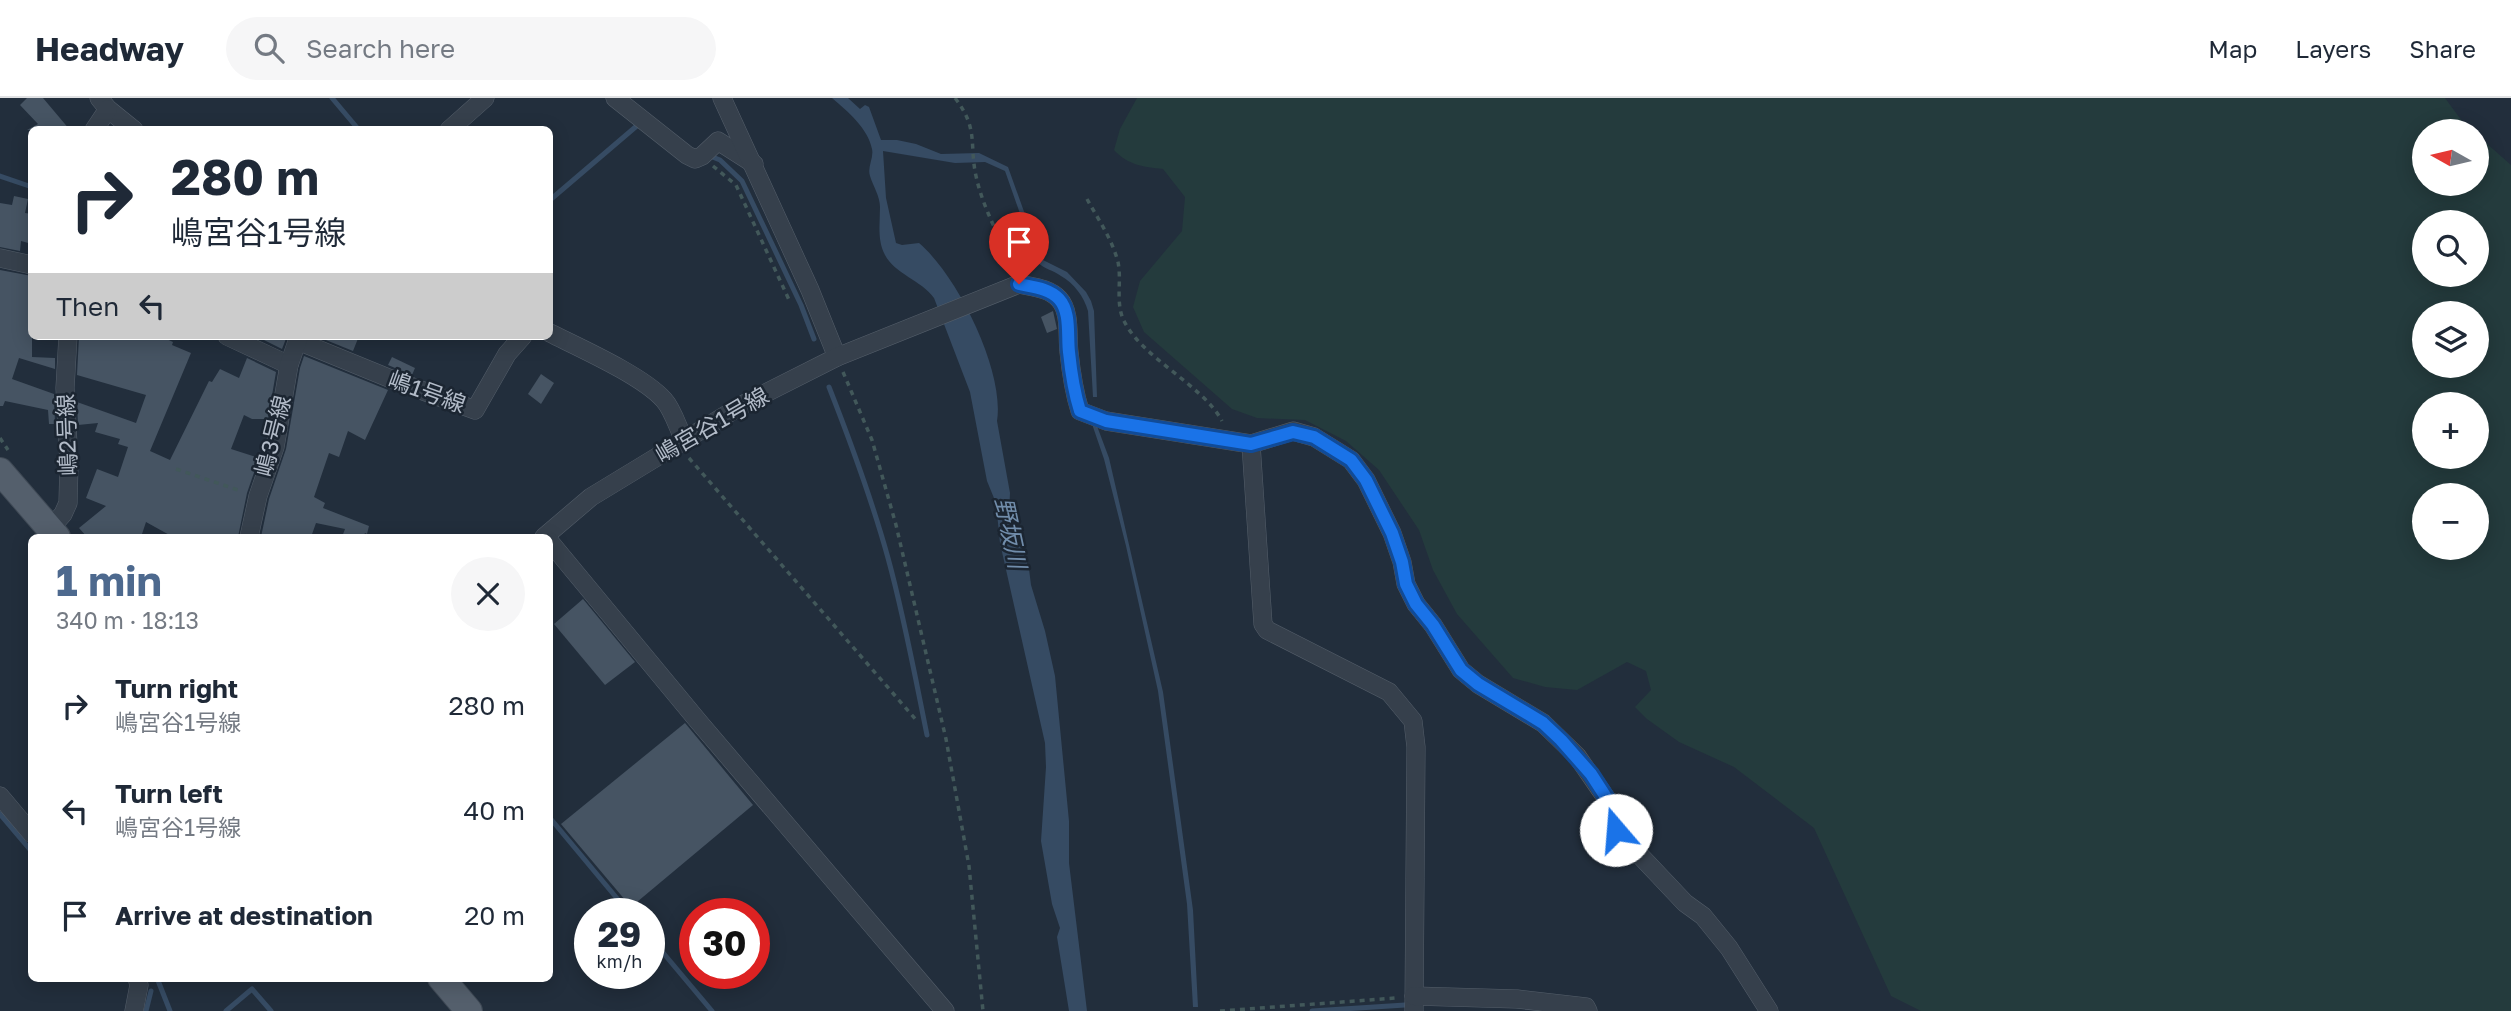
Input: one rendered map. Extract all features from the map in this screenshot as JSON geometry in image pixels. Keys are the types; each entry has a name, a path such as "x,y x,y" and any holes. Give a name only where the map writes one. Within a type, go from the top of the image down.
{"main road":[{"path":"0,471 53,533"},
{"path":"444,982 468,1011"}],"street":[{"path":"454,126 485,98"},
{"path":"615,98 695,159 718,141 754,164"},
{"path":"722,98 810,289 837,358"},
{"path":"95,126 103,104 129,126"},
{"path":"0,258 28,264"},
{"path":"1019,284 1042,288 1060,300 1068,321 1073,384 1080,411 1106,421 1251,444 1293,432 1314,437 1351,460 1366,480 1392,533 1406,584 1416,604 1433,625 1461,670 1478,684 1543,723 1577,756 1613,808 1616,830 1685,903 1703,916 1729,948 1769,1011"},
{"name":"嶋宮谷1号線","path":"548,534 591,497 744,404 837,358 1019,284"},
{"path":"553,335 645,384 665,401 681,442"},
{"name":"嶋2号線","path":"53,533 68,503 65,388 68,340"},
{"path":"236,340 289,365"},
{"name":"嶋3号線","path":"249,534 258,496 275,447 289,365 298,340"},
{"name":"嶋1号線","path":"303,340 396,382 475,411 507,354 519,340"},
{"path":"1251,444 1263,624 1267,630 1389,692 1413,721 1416,747 1414,1004 1517,999 1586,1007 1588,1011"},
{"path":"553,546 945,1011"},
{"path":"0,796 28,829"},
{"path":"134,1011 138,982"}],"path":[{"path":"955,98 971,127 976,177 985,204 1019,284"},
{"path":"695,159 715,167 736,185 790,302"},
{"path":"1087,199 1112,244 1118,265 1120,306 1124,320 1136,339 1222,418 1227,440"},
{"path":"837,358 875,452 896,525 946,739 969,866 983,1011"},
{"path":"681,442 917,720"},
{"path":"176,469 258,496"},
{"path":"1220,1011 1414,1004"}],"green space":[{"path":"1137,98 2445,98 2461,119 2412,119 2412,196 2489,196 2489,146 2511,165 2511,1011 1921,1011 1891,996 1814,828 1734,767 1679,742 1647,719 1635,707 1651,690 1646,671 1627,662 1577,690 1545,687 1513,678 1457,614 1433,570 1419,530 1379,470 1346,441 1305,420 1257,418 1232,409 1144,332 1133,307 1140,281 1182,231 1185,197 1163,169 1136,164 1114,150 1120,129"}],"water":[{"name":"野坂川","path":"832,98 848,98 860,109 865,105 869,107 881,140 916,144 941,154 979,153 1008,167 1041,259 1067,272 1086,292 1094,311 1097,397 1093,397 1086,306 1070,282 1037,262 1005,171 985,162 955,163 883,151 886,198 896,243 919,243 948,277 975,325 994,377 998,400 997,421 1010,493 1009,513 1029,569 1055,676 1069,821 1069,863 1087,1011 1069,1011 1057,937 1060,928 1052,904 1041,841 1045,743 1000,543 996,503 987,481 970,392 934,298 889,262 882,249 880,203 869,173 872,152 870,141 856,120"},
{"path":"1092,424 1097,426 1109,458 1163,692 1193,910 1198,1007 1193,1007 1187,904 1158,691 1126,546 1104,459"}],"building":[{"path":"27,98 43,98 67,126 34,126 38,124 20,105"},
{"path":"14,196 28,199 25,213 28,213 28,243 21,241 20,251 0,247 0,203 12,205"},
{"path":"0,270 28,275 28,340 32,340 32,357 55,358 55,369 19,358 12,379 54,394 55,424 49,424 48,410 5,401 3,406 0,406"},
{"path":"1053,311 1057,329 1047,333 1041,317"},
{"path":"79,340 169,340 173,342 172,345 191,353 150,451 170,460 209,381 212,382 220,369 239,378 247,358 276,372 268,419 252,419 244,415 231,449 259,458 247,493 239,534 168,534 146,522 142,534 84,534 79,528 106,506 86,498 97,469 118,477 128,447 118,444 120,439 95,432 98,423 78,425 77,402 136,423 146,395 77,375"},
{"path":"264,340 285,340 282,349"},
{"path":"326,340 357,340 353,351"},
{"path":"304,356 388,390 365,440 348,431 339,457 329,453 314,497 325,503 323,508 369,526 367,534 343,534 345,529 316,523 312,534 262,534 269,499 286,449"},
{"path":"392,357 415,368 412,375 388,365"},
{"path":"541,374 554,383 541,404 528,394"},
{"path":"583,599 635,662 605,685 554,624"},
{"path":"685,723 753,805 642,898 623,898 561,824"}],"waterway":[{"path":"332,98 356,126"},
{"path":"553,197 639,124"},
{"path":"710,156 720,160 742,181 801,305 814,339"},
{"path":"0,176 28,186"},
{"path":"829,387 861,472 888,558 927,735"},
{"path":"0,814 28,847"},
{"path":"553,822 617,898"},
{"path":"665,955 712,1011"},
{"path":"159,982 170,1011"},
{"path":"226,1011 252,989 271,1011"},
{"path":"146,1011 151,991"},
{"path":"1312,1011 1405,1005"}],"route":[{"path":"1019,284 1042,288 1060,300 1068,321 1074,395 1080,411 1106,421 1251,444 1293,432 1314,437 1351,460 1366,480 1392,533 1406,584 1416,604 1433,625 1461,670 1478,684 1543,723 1577,756 1613,808 1616,830"}]}
